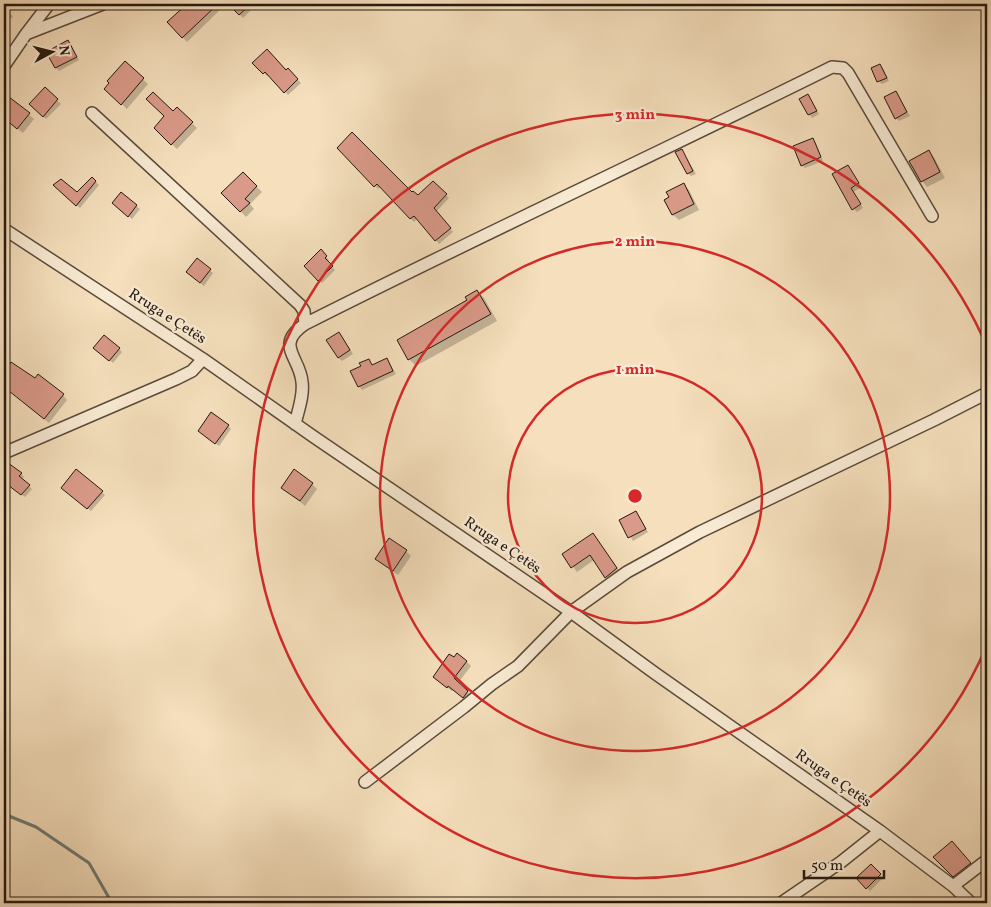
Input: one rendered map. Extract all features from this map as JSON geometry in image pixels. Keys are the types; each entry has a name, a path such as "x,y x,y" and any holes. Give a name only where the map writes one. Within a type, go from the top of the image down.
{"street":[{"path":"4,66 49,4"},
{"path":"26,34 103,4"},
{"path":"295,424 303,383 301,374 290,351 290,343 292,335 304,324 832,67 843,68 848,73 932,216"},
{"path":"92,113 300,305 304,311 304,324"},
{"name":"Rruga e Çetës","path":"4,229 203,359 571,612 880,831 953,886 969,903"},
{"path":"4,453 176,380 192,371 203,359"},
{"path":"365,782 518,666 571,612 627,572 700,532 925,425 987,393"},
{"path":"781,903 841,862 880,831"},
{"path":"953,886 987,860"}],"building":[{"path":"187,4 218,4 182,38 167,22"},
{"path":"228,4 251,4 239,15"},
{"path":"68,40 77,57 55,68 46,52"},
{"path":"267,49 286,70 288,68 298,79 284,93 265,72 263,74 252,63"},
{"path":"125,61 144,78 121,105 104,89 109,83 107,81"},
{"path":"880,64 887,78 877,82 871,68"},
{"path":"45,87 58,99 43,117 29,104"},
{"path":"896,91 907,112 895,119 884,97"},
{"path":"153,92 173,111 177,107 193,122 171,145 154,128 164,116 146,99"},
{"path":"808,94 817,111 808,115 799,99"},
{"path":"9,97 30,113 17,129 4,118 4,103"},
{"path":"352,132 412,192 418,195 433,181 447,194 434,208 451,228 435,241 414,216 410,219 377,184 374,187 337,148"},
{"path":"813,138 821,157 801,166 793,146"},
{"path":"682,149 693,171 687,174 675,152"},
{"path":"929,150 940,172 921,182 909,161"},
{"path":"848,165 859,183 851,188 861,204 852,210 832,174"},
{"path":"243,172 257,186 245,199 250,203 240,212 221,193"},
{"path":"92,177 96,181 76,206 53,185 61,179 77,192"},
{"path":"684,183 694,204 672,215 664,200 669,197 666,192"},
{"path":"121,192 137,205 128,217 112,203"},
{"path":"321,249 327,256 325,258 333,266 318,281 304,266"},
{"path":"197,258 211,269 200,283 186,272"},
{"path":"477,290 491,314 408,360 397,340 467,300 465,297"},
{"path":"339,332 350,350 338,358 326,340"},
{"path":"104,335 120,348 109,361 93,348"},
{"path":"387,358 393,371 358,387 350,371 361,366 359,363 369,359 372,365"},
{"path":"11,362 35,378 38,374 64,394 44,419 4,387 4,374"},
{"path":"211,412 229,425 215,444 198,431"},
{"path":"4,460 22,473 19,476 30,485 21,495 4,482"},
{"path":"76,469 103,491 87,509 61,488"},
{"path":"294,469 313,483 300,501 281,488"},
{"path":"636,511 646,529 628,538 619,520"},
{"path":"593,533 617,568 605,578 590,555 571,568 562,554"},
{"path":"389,538 407,550 393,571 375,559"},
{"path":"457,653 467,661 454,678 468,691 463,698 433,677 449,654 454,657"},
{"path":"952,841 971,863 953,877 933,857"},
{"path":"871,864 881,874 866,889 856,878"}],"waterway":[{"path":"4,814 36,827 89,863 112,903"}]}
